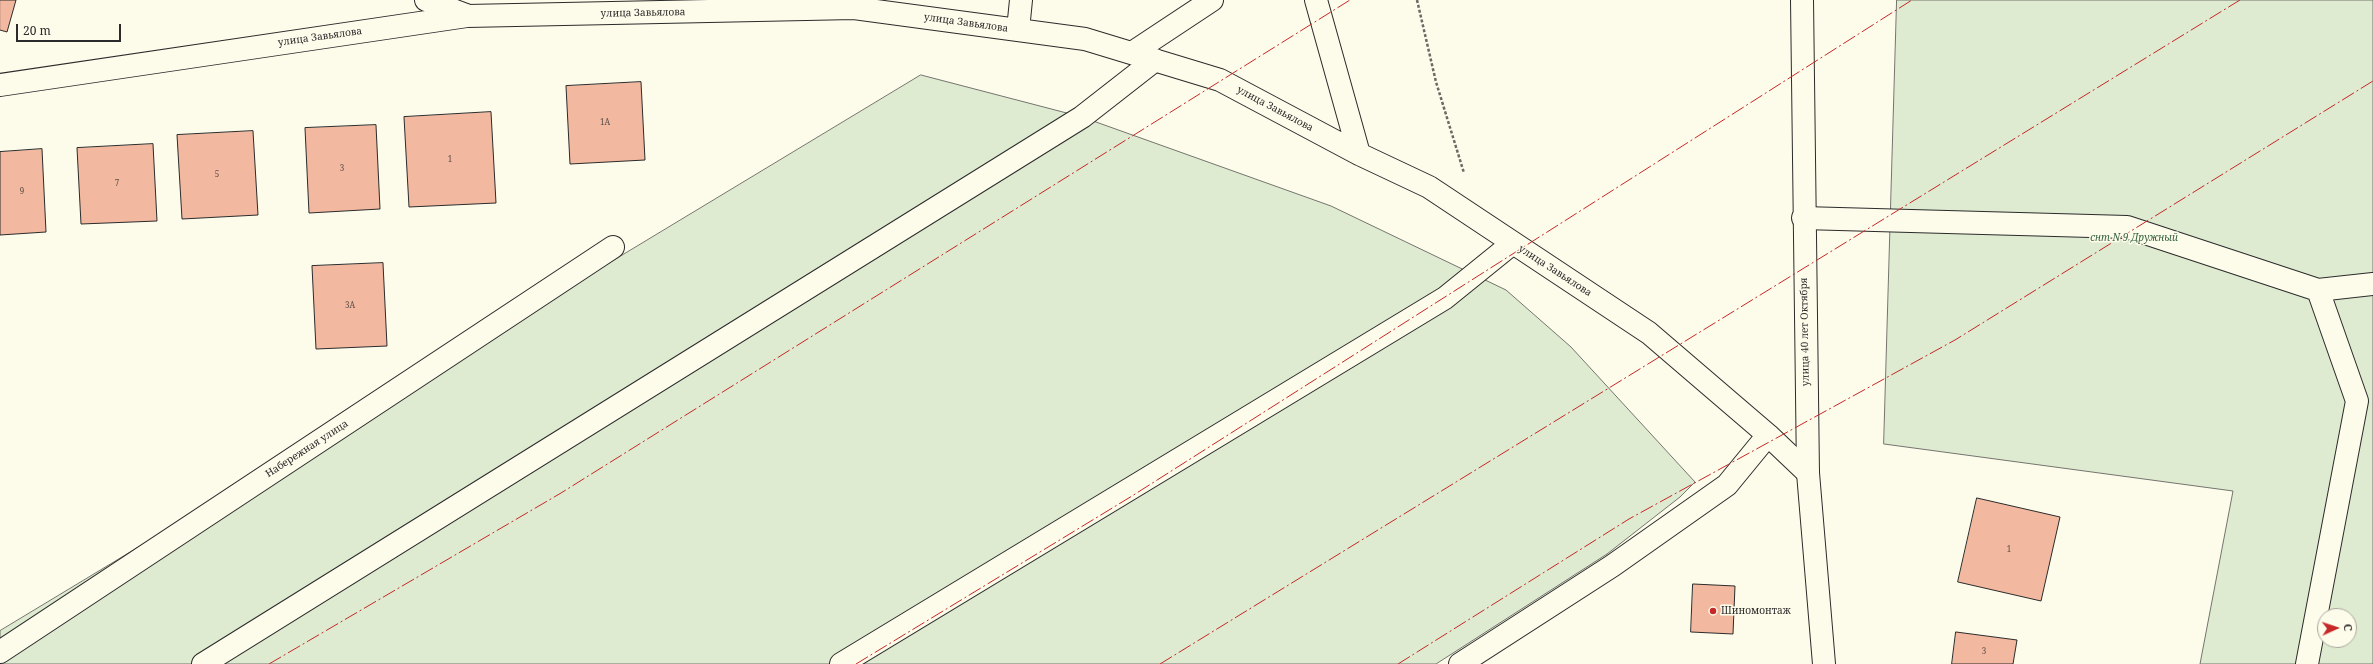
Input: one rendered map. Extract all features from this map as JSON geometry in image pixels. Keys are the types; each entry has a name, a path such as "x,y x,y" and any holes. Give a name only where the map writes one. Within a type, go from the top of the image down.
{"street":[{"path":"426,0 467,16"},
{"path":"1018,30 1021,0"},
{"path":"1132,53 1212,0"},
{"path":"1316,0 1360,154"},
{"name":"улица 40 лет Октября","path":"1802,0 1803,218 1808,473 1824,664"},
{"name":"улица Завьялова","path":"0,85 467,16 584,7 854,8 1085,39 1220,80 1360,154 1428,187 1649,333 1768,435 1808,473"},
{"path":"203,664 1082,117 1155,60"},
{"path":"1803,218 2127,227 2318,290 2373,284"},
{"path":"842,664 1445,298 1513,243"},
{"name":"Набережная улица","path":"0,652 613,247"},
{"path":"2307,664 2357,401 2318,290"},
{"path":"1460,664 1612,566 1728,485 1768,435"}],"path":[{"path":"1417,0 1436,82 1465,178"}],"green space":[{"name":"снт N 9 Дружный","path":"1897,0 2373,0 2373,664 2200,664 2233,491 1884,444"},
{"path":"921,75 1082,117 1331,206 1506,290 1571,347 1695,482 1680,497 1607,554 1436,664 0,664 0,631"}],"building":[{"path":"0,0 16,0 7,32 0,30"},
{"path":"641,82 645,160 570,164 566,86"},
{"path":"491,112 496,203 409,207 404,117"},
{"path":"376,125 380,209 309,213 305,128"},
{"path":"253,131 258,215 182,219 177,135"},
{"path":"153,144 157,221 81,224 77,148"},
{"path":"42,149 46,232 0,235 0,152"},
{"path":"383,263 387,346 316,349 312,266"},
{"path":"1977,498 2060,517 2041,601 1958,582"},
{"path":"1693,584 1735,586 1733,634 1691,632"},
{"path":"1956,632 2017,640 2013,664 1952,664"}],"power":[{"path":"269,664 561,493 1350,0"},
{"path":"856,664 1132,496 1912,0"},
{"path":"1160,664 2240,0"},
{"path":"1398,664 1629,519 1955,340 2373,81"}],"place":[{"name":"Шиномонтаж","path":"1713,611"}]}
